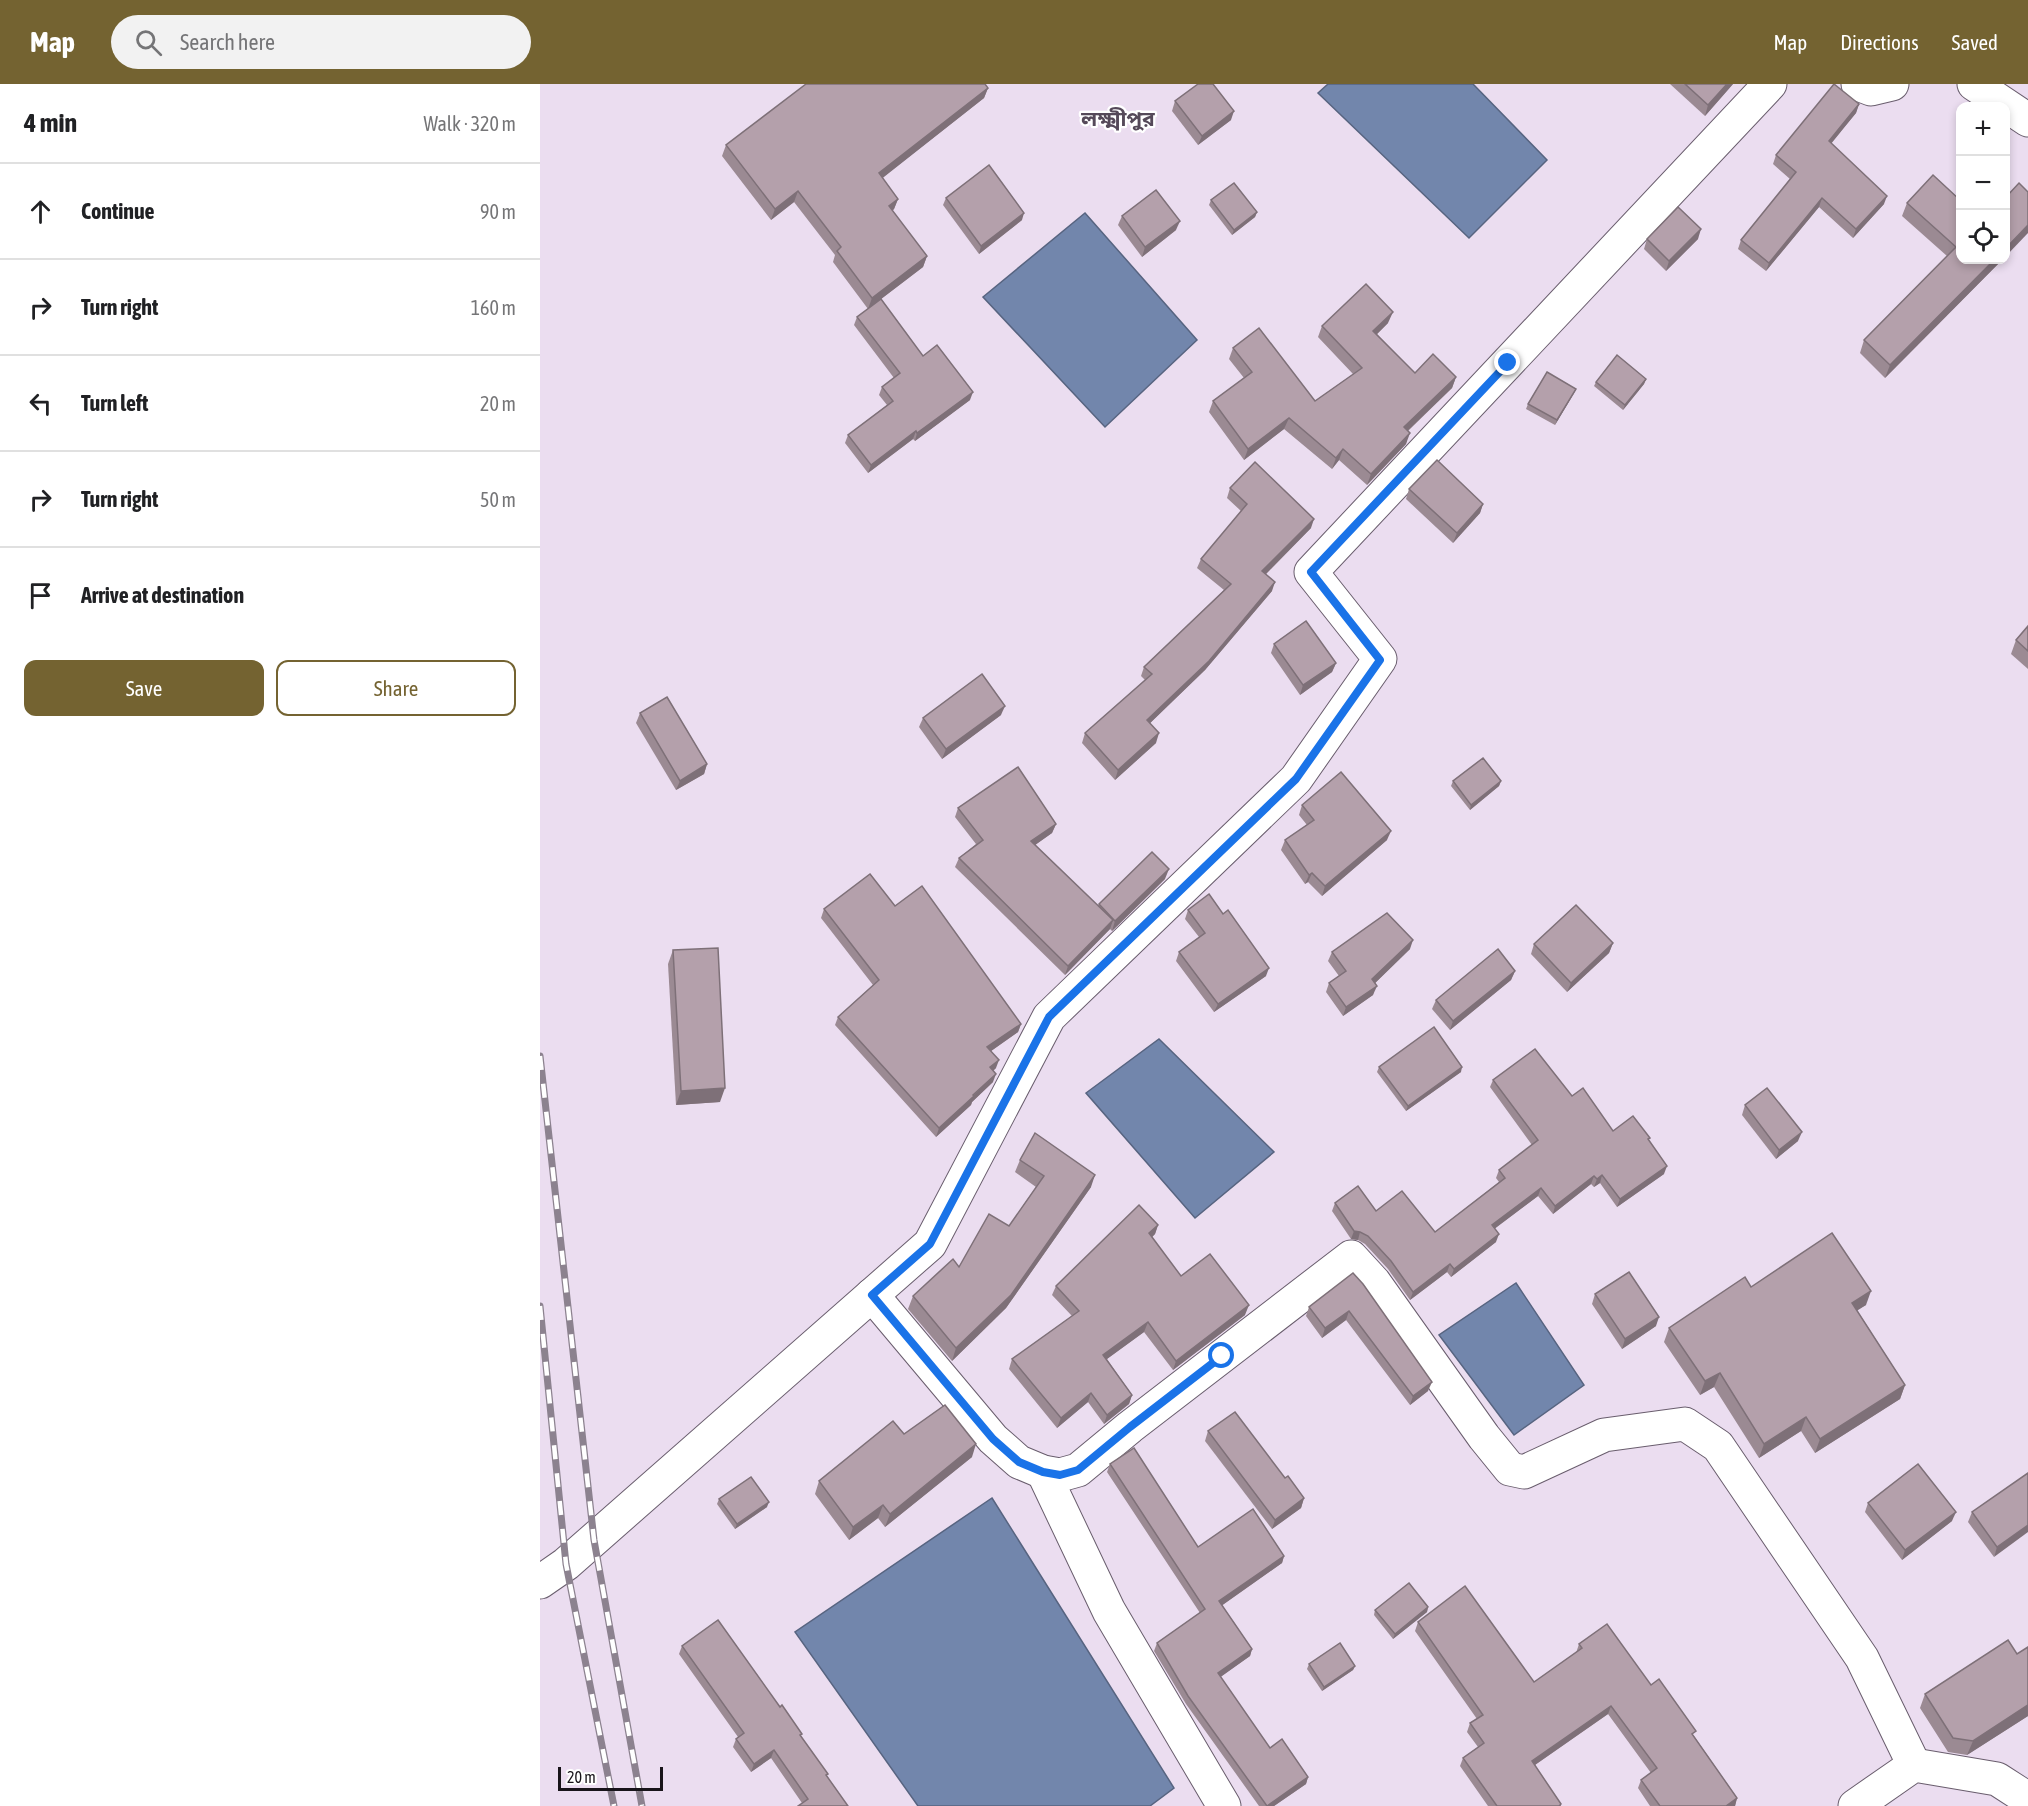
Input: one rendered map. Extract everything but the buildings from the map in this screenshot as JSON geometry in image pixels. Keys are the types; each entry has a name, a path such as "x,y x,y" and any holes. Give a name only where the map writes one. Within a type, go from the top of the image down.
{"main road":[{"path":"540,1582 566,1564 930,1244 1049,1017 1296,779 1380,660 1311,572 1770,84"},
{"path":"1858,84 1871,90 1892,84"},
{"path":"1974,84 2028,120"},
{"path":"872,1295 993,1439 1019,1462 1043,1472 1060,1475 1078,1470 1130,1427 1351,1257 1374,1282 1484,1437 1510,1469 1524,1472 1604,1435 1685,1424 1718,1446 1862,1658 1914,1765"},
{"path":"1043,1472 1109,1611 1224,1806"},
{"path":"1855,1806 1914,1765 1997,1779 2028,1799"}],"water":[{"path":"1328,84 1473,84 1547,160 1469,238 1318,93"},
{"path":"1085,213 1197,340 1105,427 983,297"},
{"path":"1159,1039 1274,1152 1195,1218 1086,1093"},
{"path":"1516,1283 1584,1385 1514,1435 1439,1335"},
{"path":"992,1498 1174,1788 1150,1806 918,1806 795,1632"}],"railway":[{"path":"540,1056 594,1540 642,1806"},
{"path":"540,1306 566,1564 614,1806"}],"district":[{"name":"লক্ষ্মীপুর","path":"1118,118"}],"route":[{"path":"1222,1356 1078,1470 1060,1475 1043,1472 1019,1462 993,1439 872,1295 930,1244 1049,1017 1296,779 1380,660 1311,572 1508,363"}]}
